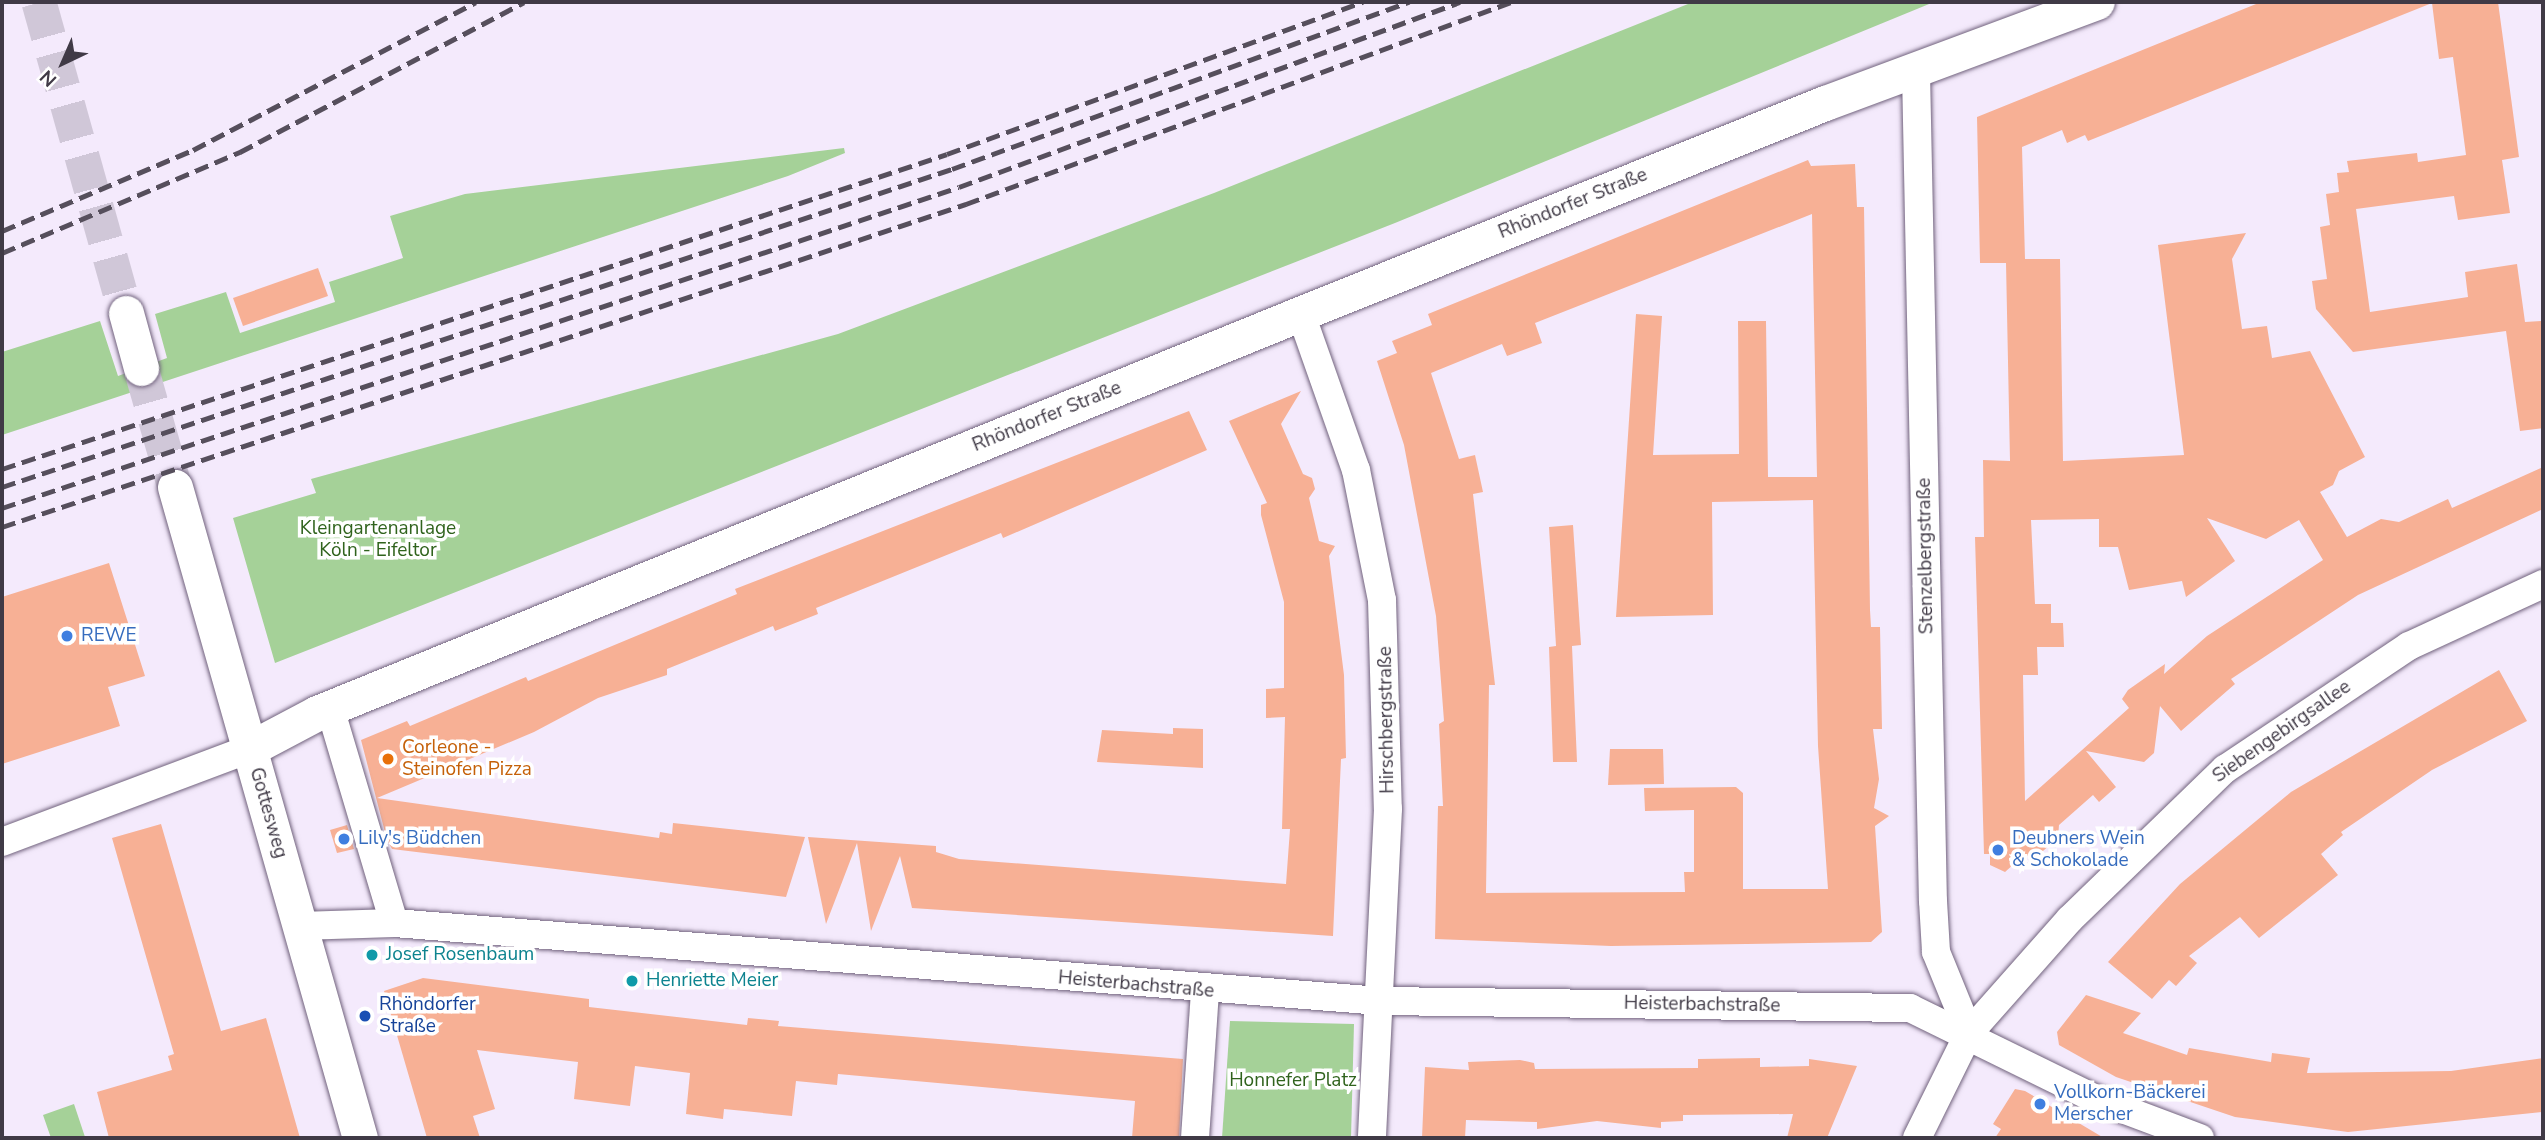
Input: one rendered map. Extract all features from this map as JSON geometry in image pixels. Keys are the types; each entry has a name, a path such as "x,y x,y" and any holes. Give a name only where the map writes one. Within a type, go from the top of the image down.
{"street":[{"name":"Rhöndorfer Straße","path":"2,842 250,749 330,708 1825,103 1916,72 2097,2"},
{"name":"Stenzelbergstraße","path":"1916,72 1933,901 1936,952 1969,1033"},
{"path":"126,313 141,368"},
{"name":"Hirschbergstraße","path":"1301,314 1356,470 1382,600 1389,768 1381,1001 1372,1138"},
{"name":"Gottesweg","path":"175,487 360,1138"},
{"name":"Siebengebirgsallee","path":"1917,1138 1969,1033 2070,919 2225,769 2409,646 2543,584"},
{"path":"330,708 394,923"},
{"name":"Heisterbachstraße","path":"300,926 394,923 1205,991 1381,1001 1910,1008 1969,1033 2096,1099 2200,1138"},
{"path":"1195,1138 1205,991"}],"green space":[{"name":"Kleingartenanlage Köln - Eifeltor","path":"1693,2 1934,2 1395,223 275,663 233,518 316,493 311,479 838,334 1214,193"},
{"path":"844,148 845,153 788,176 2,435 2,352 100,321 118,376 167,358 155,314 226,292 240,333 335,302 329,282 403,258 390,216 465,194"},
{"name":"Honnefer Platz","path":"1230,1021 1354,1024 1351,1138 1222,1138"},
{"path":"74,1104 85,1137 51,1138 43,1115"}],"building":[{"path":"2261,2 2498,2 2519,157 2502,160 2510,213 2458,220 2454,196 2356,209 2370,312 2468,297 2465,272 2517,264 2525,322 2541,321 2543,428 2520,431 2506,331 2353,352 2316,309 2312,281 2327,279 2320,227 2330,225 2326,194 2339,192 2337,173 2349,172 2347,161 2417,153 2418,162 2466,155 2453,57 2439,59 2432,3 2088,141 2085,135 2067,143 2062,130 2022,147 2025,259 2060,259 2063,461 2184,455 2158,245 2246,233 2232,259 2242,329 2267,326 2272,358 2310,351 2365,457 2339,471 2333,485 2320,492 2347,537 2381,519 2399,522 2448,499 2452,508 2543,467 2543,509 2358,595 2231,679 2235,684 2181,731 2160,706 2154,753 2144,762 2086,751 2116,787 2099,802 2093,795 2059,825 2058,838 2036,857 2024,855 2005,872 1990,865 1990,854 1984,854 1975,537 1984,537 1983,460 2010,461 2006,263 1980,263 1977,117","holes":["2207,518 2266,539 2299,520 2323,560 2207,636 2164,674 2165,664 2128,690 2122,699 2129,708 2025,801 2023,675 2038,675 2037,647 2064,647 2063,623 2051,623 2051,604 2035,604 2031,520 2099,519 2099,547 2118,547 2129,590 2182,581 2186,597 2235,561"]},
{"path":"1808,160 1811,166 1855,164 1857,207 1864,207 1870,610 1871,627 1880,627 1882,729 1873,729 1879,779 1874,808 1889,816 1875,826 1882,932 1871,942 1611,946 1435,939 1438,806 1443,806 1439,724 1444,721 1436,616 1404,445 1377,361 1397,353 1392,341 1432,325 1428,314","holes":["1812,214 1817,477 1768,477 1766,321 1738,321 1739,454 1653,455 1662,316 1636,314 1616,617 1713,615 1712,502 1813,500 1818,746 1828,889 1743,889 1743,793 1736,787 1644,788 1645,811 1694,810 1694,872 1684,872 1685,892 1486,893 1489,685 1495,685 1473,494 1483,492 1475,455 1459,459 1431,373 1502,344 1507,356 1542,343 1535,323"]},
{"path":"318,268 328,296 243,326 233,298"},
{"path":"1301,391 1281,424 1303,474 1312,478 1315,489 1309,498 1319,541 1335,546 1329,556 1344,675 1346,758 1341,759 1333,936 912,908 900,856 871,931 857,843 826,924 808,837 936,846 936,852 959,859 1286,884 1290,829 1282,829 1285,717 1266,718 1266,689 1284,688 1284,602 1261,515 1261,505 1267,503 1229,421"},
{"path":"1189,411 1207,450 1003,538 1001,533 816,608 818,614 775,631 773,626 667,669 667,675 598,698 534,732 377,798 659,838 660,832 672,834 673,823 805,837 786,897 392,849 387,840 361,740 407,721 410,726 526,677 528,681 737,594 735,589"},
{"path":"1573,525 1581,645 1572,646 1577,762 1553,762 1549,647 1556,646 1549,527"},
{"name":"REWE","path":"109,563 145,676 108,687 120,726 2,764 2,597"},
{"path":"2499,670 2527,721 2432,770 2341,832 2343,835 2321,854 2338,875 2259,938 2240,917 2189,956 2197,963 2176,986 2169,980 2152,999 2108,962 2180,884 2291,792"},
{"path":"1173,728 1203,729 1203,768 1097,762 1102,730 1173,734"},
{"path":"1610,749 1663,749 1664,784 1608,785"},
{"path":"161,824 221,1031 266,1018 300,1138 109,1138 97,1092 172,1070 168,1056 174,1054 112,838"},
{"name":"Lily's Büdchen","path":"347,825 354,849 337,853 330,830"},
{"path":"423,978 589,999 589,1007 747,1025 748,1018 779,1021 778,1026 1183,1059 1179,1138 1132,1138 1135,1101 838,1074 837,1085 796,1081 792,1116 724,1109 723,1119 686,1114 690,1073 635,1066 630,1106 574,1099 578,1062 477,1050 495,1109 473,1116 480,1138 427,1138 384,991"},
{"path":"2086,995 2141,1013 2123,1033 2187,1055 2189,1048 2271,1062 2272,1053 2310,1058 2307,1073 2451,1071 2543,1058 2543,1112 2348,1132 2235,1117 2116,1077 2059,1045 2057,1032"},
{"path":"1760,1058 1760,1067 1809,1066 1809,1059 1857,1066 1827,1138 1787,1138 1793,1114 1683,1115 1683,1121 1661,1122 1661,1128 1597,1121 1537,1129 1537,1122 1466,1120 1465,1138 1422,1138 1425,1067 1469,1070 1468,1062 1520,1060 1534,1063 1535,1069 1698,1068 1698,1059"},
{"path":"2015,1089 2025,1091 2104,1138 1995,1138 2001,1129 1993,1124"}],"tunnel":[{"path":"39,2 126,313"},
{"path":"141,368 175,487"}],"railway":[{"path":"2,231 193,150 476,2"},
{"path":"2,253 240,152 524,2"},
{"path":"2,469 947,154 1363,2"},
{"path":"2,487 952,169 1409,2"},
{"path":"2,508 959,187 1460,2"},
{"path":"2,527 966,204 1511,2"}],"place":[{"name":"REWE","path":"67,636"},
{"name":"Corleone - Steinofen Pizza","path":"388,759"},
{"name":"Lily's Büdchen","path":"344,839"},
{"name":"Deubners Wein & Schokolade","path":"1998,850"},
{"name":"Josef Rosenbaum","path":"372,955"},
{"name":"Henriette Meier","path":"632,981"},
{"name":"Rhöndorfer Straße","path":"365,1016"},
{"name":"Vollkorn-Bäckerei Merscher","path":"2040,1104"}]}
